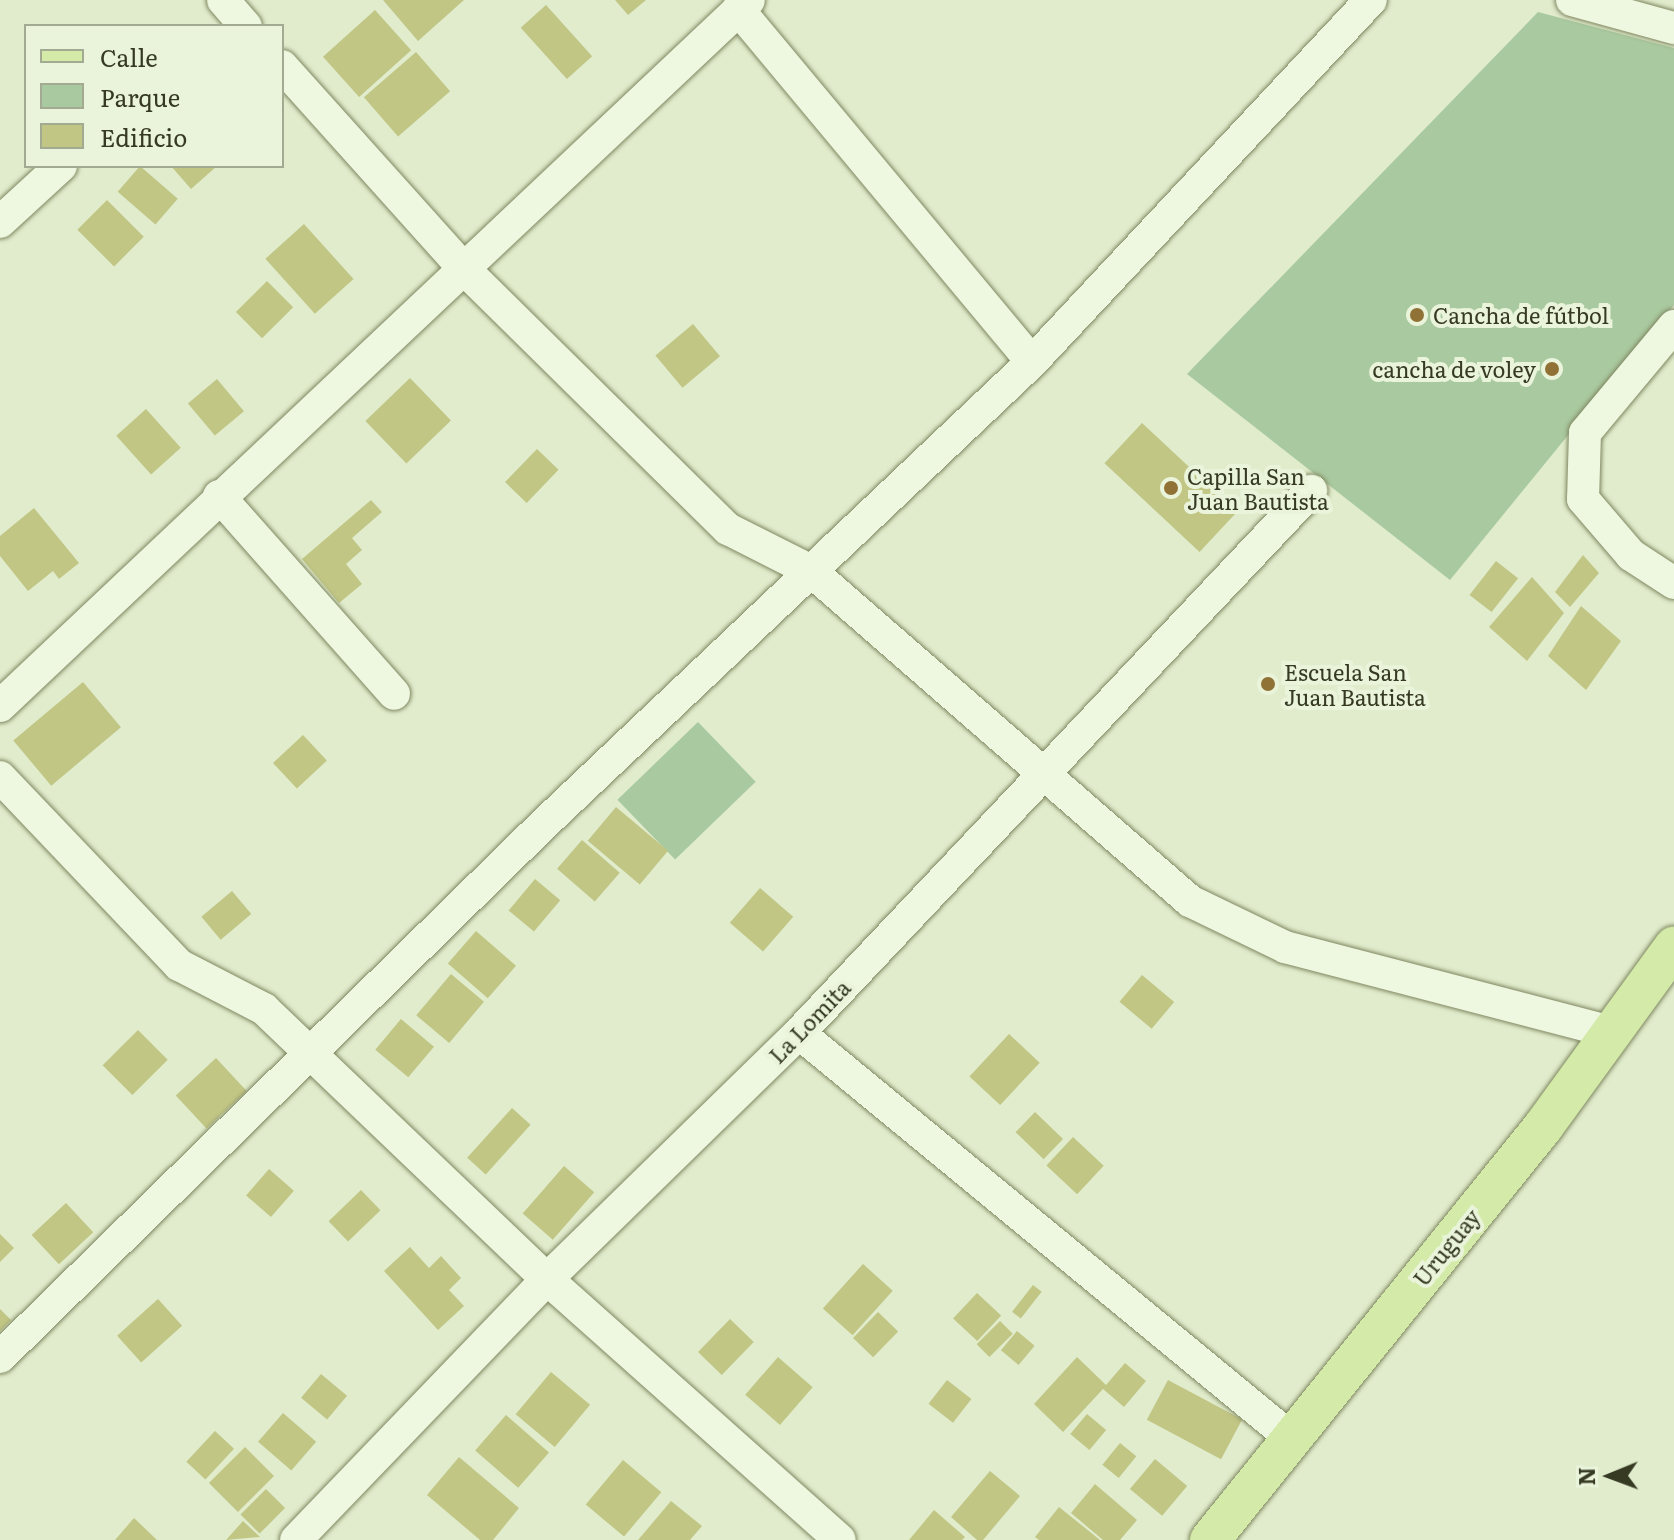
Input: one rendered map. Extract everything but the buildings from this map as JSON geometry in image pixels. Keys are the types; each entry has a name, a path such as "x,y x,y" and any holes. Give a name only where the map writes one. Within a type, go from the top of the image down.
{"main road":[{"name":"Uruguay","path":"1210,1540 1543,1127 1674,947"}],"street":[{"path":"0,1357 308,1053 1032,362 1371,0"},
{"path":"1572,0 1674,28"},
{"path":"0,706 219,496 744,5 1032,362"},
{"path":"284,68 463,268 728,529 811,571 1190,901 1285,947 1612,1032"},
{"path":"0,222 59,168"},
{"path":"1674,326 1585,433 1583,499 1631,555 1674,583"},
{"name":"La Lomita","path":"300,1539 547,1279 799,1033 1311,491"},
{"path":"219,496 394,694"},
{"path":"0,777 179,965 264,1009 547,1279 840,1540"},
{"path":"799,1033 1291,1438"}],"green space":[{"path":"1538,12 1674,48 1674,305 1450,580 1187,374"},
{"path":"698,722 756,782 675,860 617,800"}],"place":[{"name":"Cancha de fútbol","path":"1417,315"},
{"name":"cancha de voley","path":"1552,369"},
{"name":"Capilla San Juan Bautista","path":"1171,488"},
{"name":"Escuela San Juan Bautista","path":"1268,684"}]}
